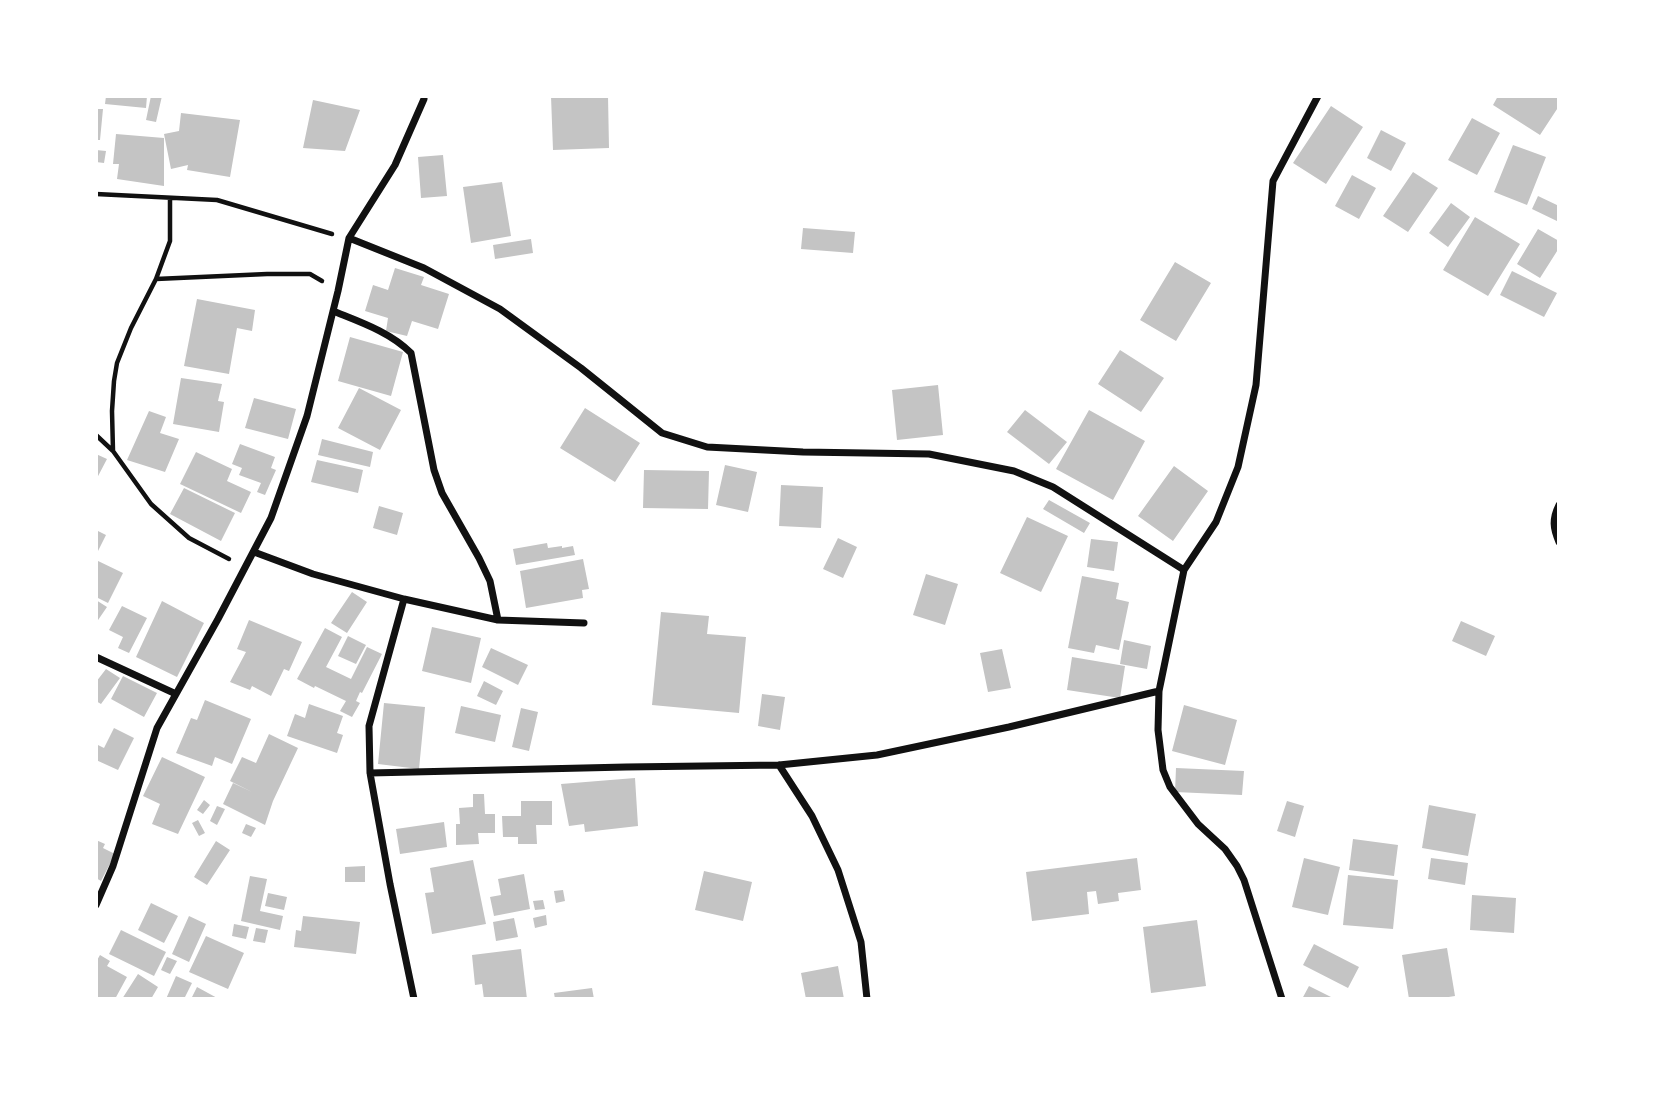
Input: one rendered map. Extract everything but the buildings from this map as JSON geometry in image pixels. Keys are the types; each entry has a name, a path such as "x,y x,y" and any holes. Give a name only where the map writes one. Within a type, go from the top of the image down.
{"street":[{"path":"96,905 113,866 157,728 271,519 307,416 349,238 395,165 424,96"},
{"path":"1282,999 1244,880 1237,866 1225,849 1198,824 1170,787 1163,770 1158,730 1159,691 1184,570 1216,522 1238,467 1256,385 1273,181 1318,96"},
{"path":"349,238 424,268 500,309 581,368 662,433 707,447 929,454 1014,471 1053,487 1184,570"},
{"path":"333,311 369,326 402,344 411,353 442,494 490,581 498,620"},
{"path":"1559,505 1553,517 1559,542"},
{"path":"254,552 313,574 404,599 498,620 584,623"},
{"path":"404,599 369,726 370,774 414,999"},
{"path":"96,657 176,694"},
{"path":"370,774 779,765 877,755 1159,691"},
{"path":"779,765 812,816 838,870 861,942 867,999"}],"path":[{"path":"96,194 217,200 349,238"},
{"path":"113,451 112,411 117,363 156,279 170,241 170,199"},
{"path":"156,279 310,274 338,291"},
{"path":"96,435 113,451 150,504 189,538 246,568"}]}
